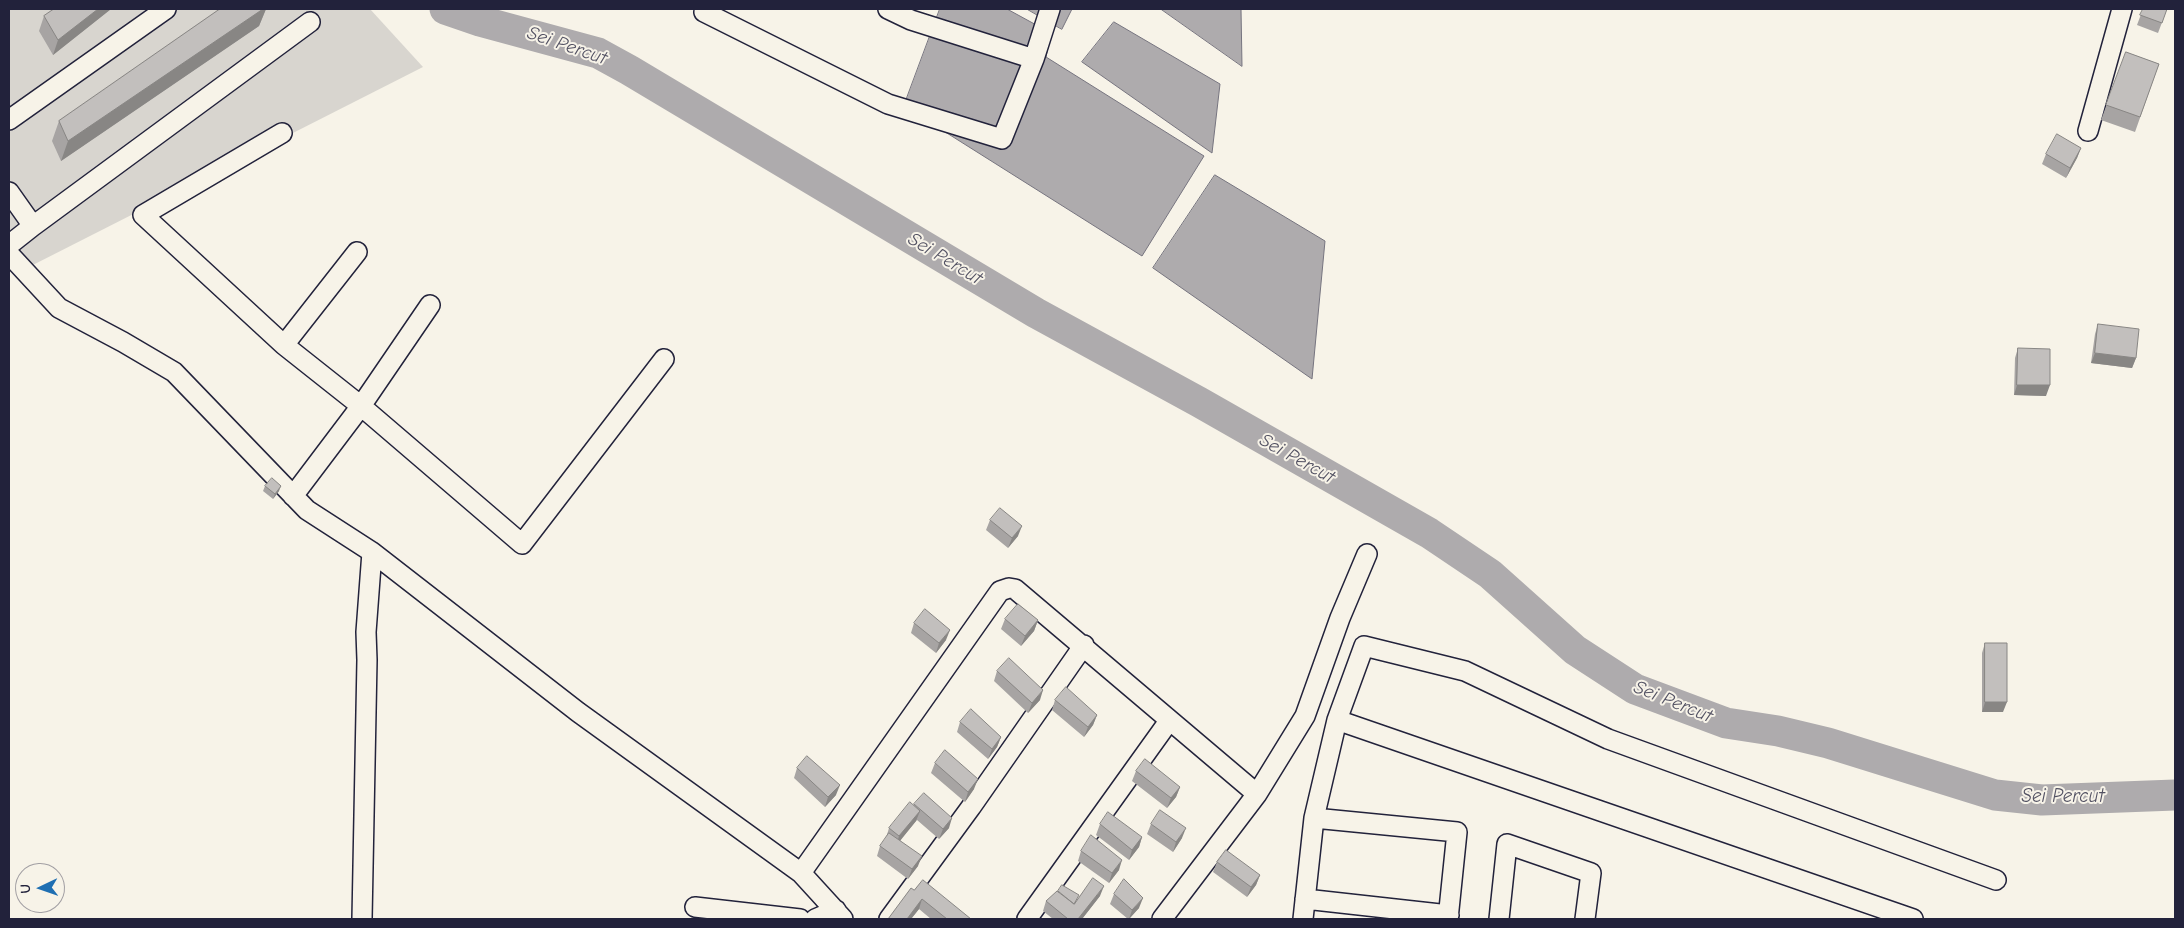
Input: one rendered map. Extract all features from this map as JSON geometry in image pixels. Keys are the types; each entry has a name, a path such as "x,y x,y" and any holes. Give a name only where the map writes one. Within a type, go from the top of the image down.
{"street":[{"path":"9,120 166,9"},
{"path":"888,9 911,20 1034,59"},
{"path":"704,12 888,104 1002,139 1034,59 1050,9"},
{"path":"2088,131 2122,9"},
{"path":"9,245 310,22"},
{"path":"282,133 143,215 284,345 362,406 522,544 664,359"},
{"path":"9,192 33,226"},
{"path":"284,345 358,252"},
{"path":"9,254 59,308 174,372 307,510 372,552 578,712 801,873 839,915"},
{"path":"293,496 362,406 430,305"},
{"path":"362,919 366,632 372,552"},
{"path":"1162,919 1257,794 1306,716 1340,618 1368,554"},
{"path":"801,873 1000,592 1009,588 1015,590 1084,645 1169,721 1257,794"},
{"path":"889,919 971,807 1084,645"},
{"path":"1303,919 1314,818 1337,720 1364,646 1465,671 1608,739 1996,880"},
{"path":"1337,720 1913,919"},
{"path":"1026,919 1169,721"},
{"path":"1305,899 1449,917 1457,832 1314,818"},
{"path":"1499,919 1507,844 1591,873 1585,919"},
{"path":"695,907 800,919"},
{"path":"815,919 839,915"}],"shaded area":[{"path":"9,9 370,9 423,67 23,270 9,265"},
{"path":"940,9 1007,9 1051,33 1046,57 1204,156 1142,256 904,106"},
{"path":"1027,9 1072,9 1062,29"},
{"path":"1161,9 1241,9 1242,66"},
{"path":"1114,22 1220,84 1212,153 1082,62"},
{"path":"1215,175 1325,241 1312,379 1153,268"}],"building":[{"path":"54,9 98,9 58,40 44,16"},
{"path":"220,9 263,9 68,141 59,121"},
{"path":"2143,9 2167,9 2162,23 2140,15"},
{"path":"2126,52 2159,64 2140,117 2106,105"},
{"path":"2057,134 2081,148 2070,168 2046,154"},
{"path":"2098,324 2139,329 2136,358 2095,353"},
{"path":"2018,348 2050,349 2050,385 2017,385"},
{"path":"272,478 281,486 275,494 265,486"},
{"path":"1000,508 1022,526 1012,538 990,520"},
{"path":"1018,604 1038,620 1025,636 1005,619"},
{"path":"925,609 950,630 939,643 914,623"},
{"path":"1985,643 2007,643 2007,702 1985,702"},
{"path":"1009,658 1043,690 1032,703 997,671"},
{"path":"1066,687 1097,715 1088,727 1055,700"},
{"path":"971,709 1001,737 992,749 960,722"},
{"path":"945,750 978,779 968,792 935,763"},
{"path":"807,756 840,785 828,797 797,768"},
{"path":"1145,759 1180,787 1171,798 1136,771"},
{"path":"924,793 952,818 943,829 914,804"},
{"path":"910,802 920,811 899,836 889,828"},
{"path":"1160,810 1186,828 1176,842 1151,824"},
{"path":"1108,812 1142,837 1132,850 1100,824"},
{"path":"889,833 922,856 912,869 880,846"},
{"path":"1091,835 1122,860 1112,873 1081,851"},
{"path":"1226,850 1260,875 1251,887 1217,862"},
{"path":"1093,878 1104,886 1078,919 1068,919 1046,901 1057,891 1074,904"},
{"path":"1124,879 1143,898 1132,910 1114,894"},
{"path":"923,880 971,919 947,919 922,899 907,919 888,919 911,888 914,890"},
{"path":"1062,885 1079,895 1074,904 1058,891"}],"waterway":[{"name":"Sei Percut","path":"445,9 480,21 598,53 629,70 1036,313 1199,402 1429,533 1490,574 1575,650 1635,689 1726,723 1778,731 1828,743 1995,795 2042,800 2175,795"}]}
